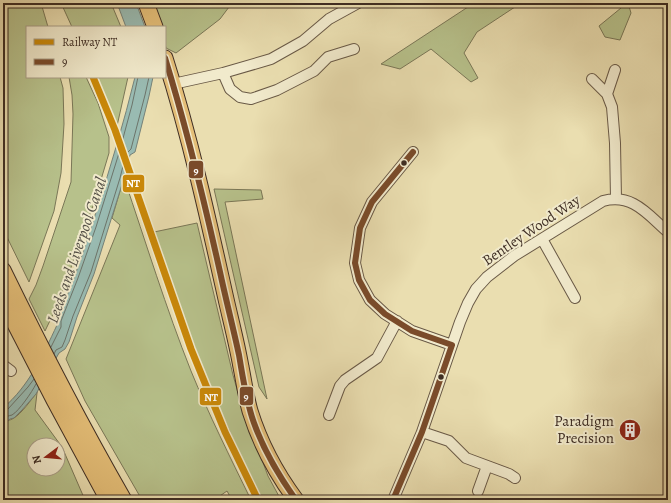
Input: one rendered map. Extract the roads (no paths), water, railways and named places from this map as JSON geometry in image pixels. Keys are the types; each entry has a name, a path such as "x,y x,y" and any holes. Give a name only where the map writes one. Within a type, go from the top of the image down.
{"highway":[{"path":"146,3 155,26"},
{"path":"166,61 174,84 204,203 250,411 266,452 277,472 296,500"},
{"path":"3,270 8,295 54,400 108,500"},
{"path":"8,295 62,387 124,500"}],"street":[{"path":"174,84 223,73 272,59 303,41 329,19 358,3"},
{"path":"223,73 230,89 240,97 251,99 277,90 314,71 328,57 354,49"},
{"path":"607,94 614,70"},
{"path":"592,79 607,94 612,107 615,143 616,199"},
{"path":"413,152 372,202 360,228 354,263 359,280 370,300 385,314 412,331 452,345"},
{"name":"Bentley Wood Way","path":"393,498 422,432 468,303 476,289 487,277 514,256 603,200 616,199 636,204 668,232"},
{"path":"542,239 575,298"},
{"path":"329,415 340,386 345,380 377,358 397,321"},
{"path":"422,432 449,441 466,458 509,474 515,478"},
{"path":"478,490 487,466"}],"water":[{"path":"117,3 136,3 145,26 126,26"},
{"path":"135,78 153,78 135,152 130,155 94,274 69,342 65,349 59,353 36,394 14,418 10,419 3,425 3,408 28,380 41,359 57,325 56,321 68,294 88,237 122,127"}],"rail line":[{"name":"NT","path":"93,78 115,130 191,349 225,432 258,500"}],"place":[{"name":"Paradigm Precision","path":"630,430"}],"water label":[{"name":"Leeds and Liverpool Canal","path":"76,250"}]}
